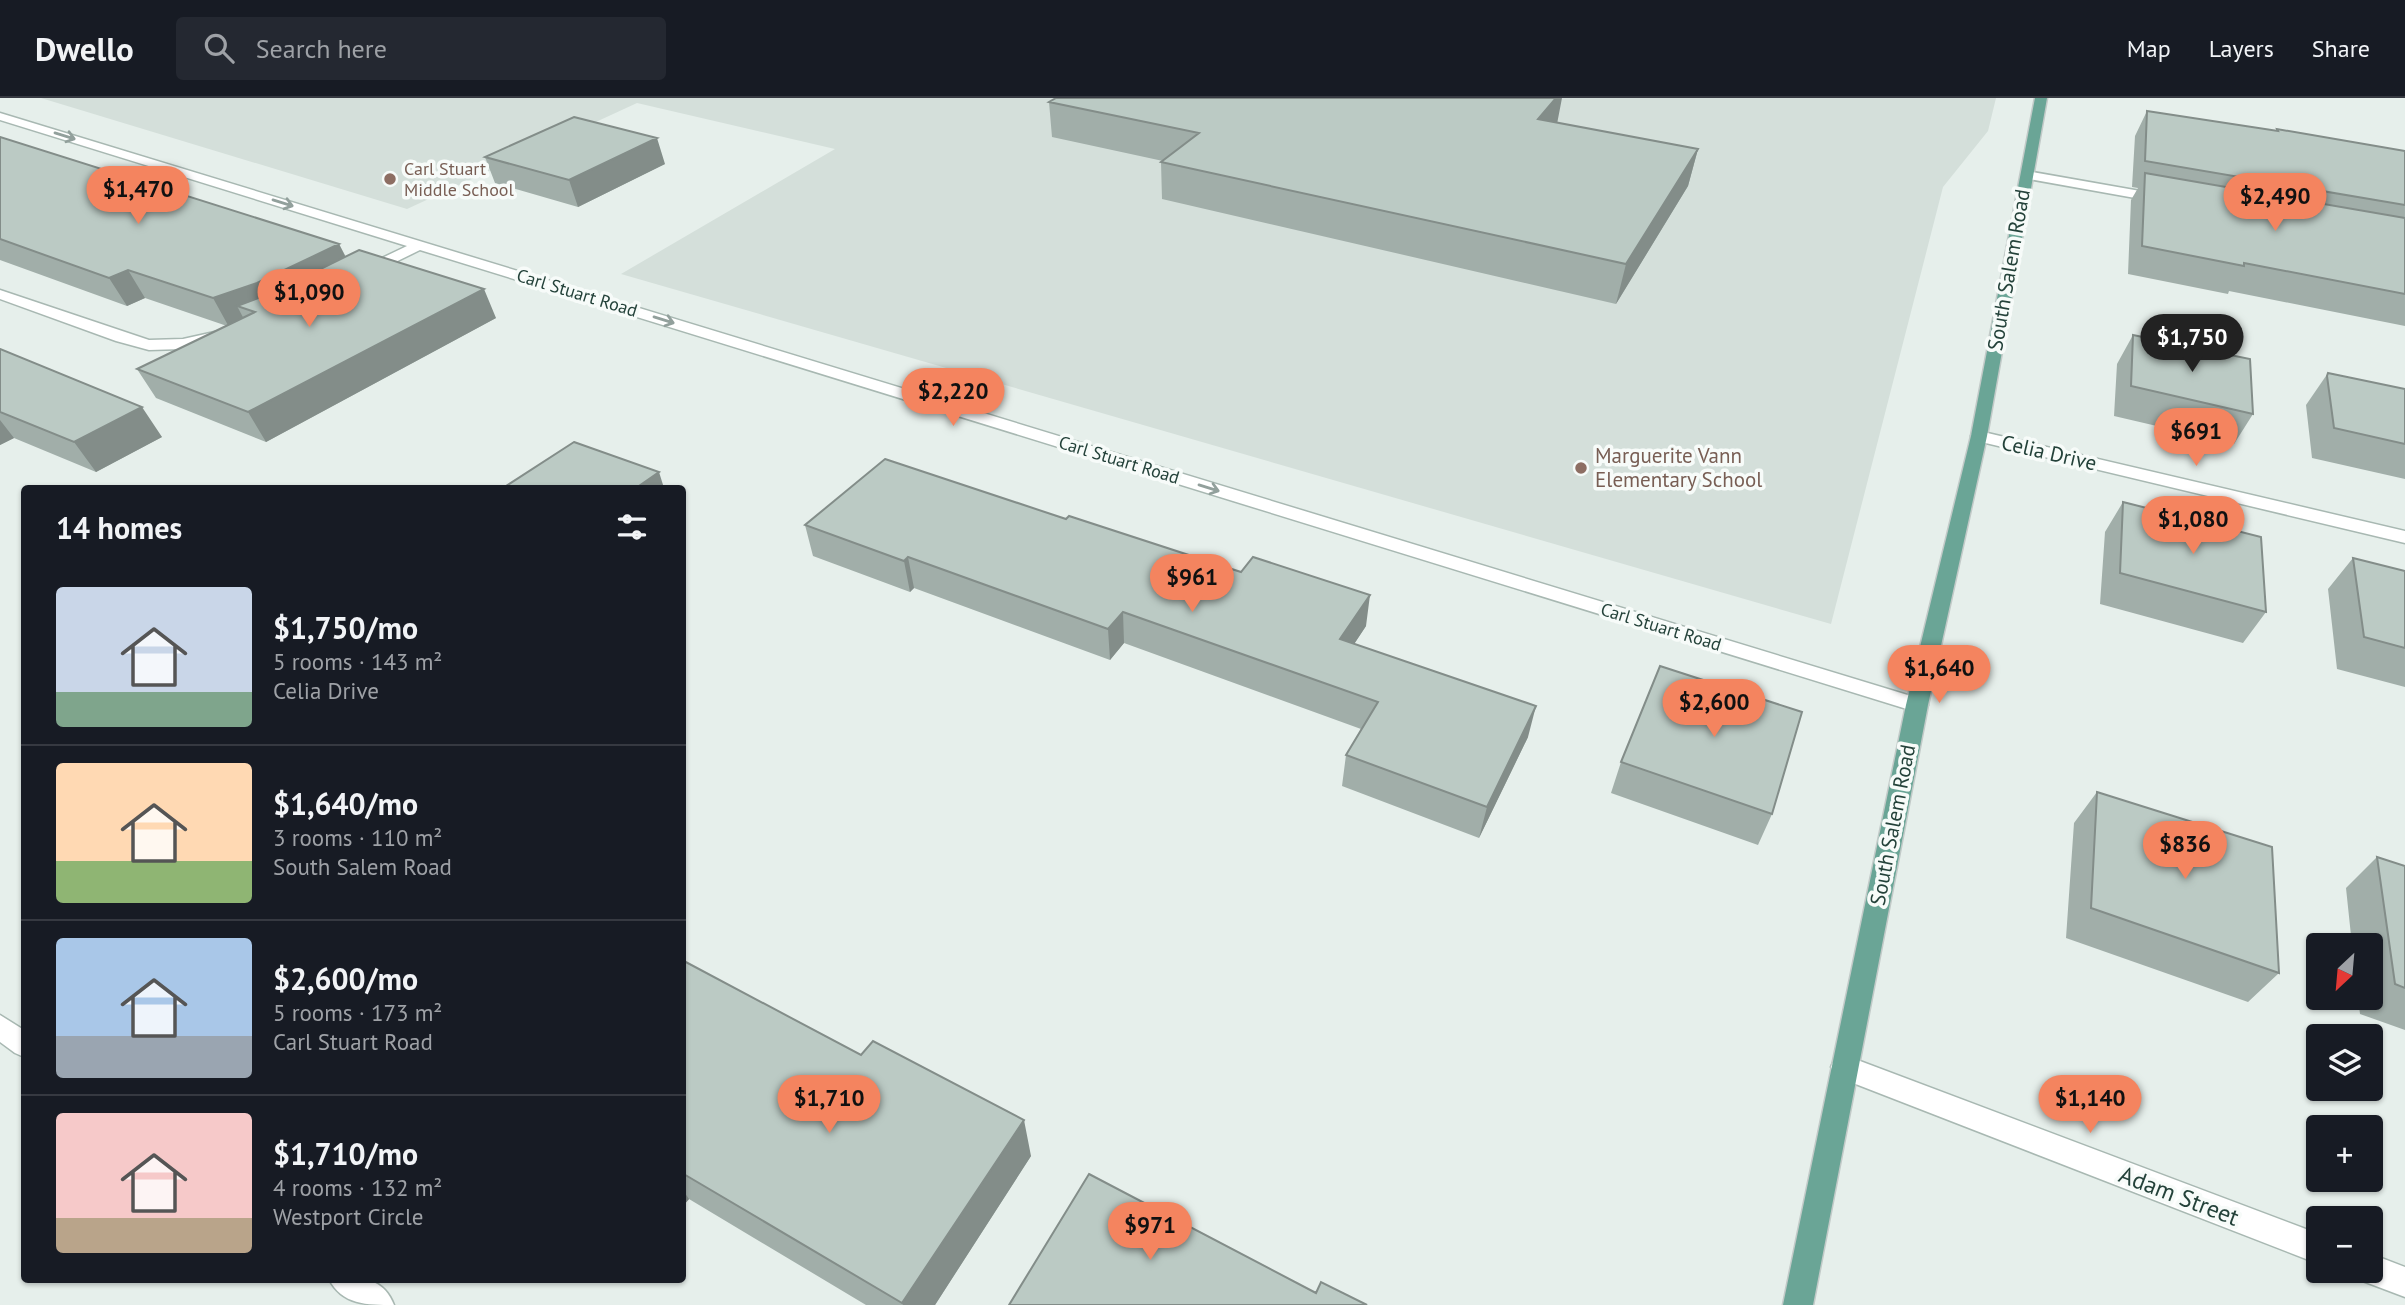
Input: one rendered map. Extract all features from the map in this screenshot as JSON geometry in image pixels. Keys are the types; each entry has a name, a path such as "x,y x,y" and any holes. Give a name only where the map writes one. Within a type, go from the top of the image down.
{"main road":[{"name":"South Salem Road","path":"1798,1305 1917,705 1979,436 2041,98"}],"street":[{"name":"Carl Stuart Road","path":"0,116 1917,705"},
{"path":"2027,175 2175,202"},
{"path":"354,277 419,245"},
{"path":"0,293 121,338 149,345 183,344 230,333"},
{"name":"Celia Drive","path":"1979,436 2405,537"},
{"path":"0,1027 21,1043"},
{"name":"Adam Street","path":"1844,1068 2306,1244"},
{"path":"2383,1274 2405,1282"},
{"path":"349,1283 379,1305"}],"shaded area":[{"name":"Marguerite Vann Elementary School","path":"41,98 1996,98 1988,131 1943,187 1831,624 621,274 835,149 637,103 407,209"}],"building":[{"path":"1056,98 1556,98 1538,119 1698,149 1626,264 1161,162 1199,133 1049,102"},
{"path":"2147,111 2278,131 2277,129 2405,151 2405,205 2145,161"},
{"path":"574,117 657,138 569,180 485,157"},
{"path":"0,137 339,244 257,283 213,298 128,270 109,278 0,239"},
{"path":"2145,173 2405,218 2405,294 2142,246"},
{"path":"359,250 484,289 248,412 137,369 255,312 237,306 274,292"},
{"path":"2133,335 2250,359 2253,414 2131,386"},
{"path":"0,349 142,407 74,442 0,412"},
{"path":"2328,373 2405,389 2405,444 2334,428"},
{"path":"574,442 659,472 640,485 508,485"},
{"path":"885,459 1066,519 1069,516 1241,572 1253,557 1370,595 1340,639 1536,706 1487,807 1346,755 1378,702 1123,612 1108,629 908,557 904,561 805,525"},
{"path":"2123,502 2261,537 2266,612 2120,573"},
{"path":"2353,558 2405,571 2405,648 2364,637"},
{"path":"1660,666 1802,712 1772,814 1621,762"},
{"path":"2097,792 2272,847 2279,973 2091,908"},
{"path":"2377,857 2405,866 2405,988 2395,984"},
{"path":"686,962 861,1055 873,1041 1024,1120 902,1303 686,1175"},
{"path":"1089,1174 1316,1293 1321,1282 1367,1305 1009,1305"}],"place":[{"name":"Carl Stuart Middle School","path":"390,179"},
{"name":"Marguerite Vann Elementary School","path":"1581,468"}]}
